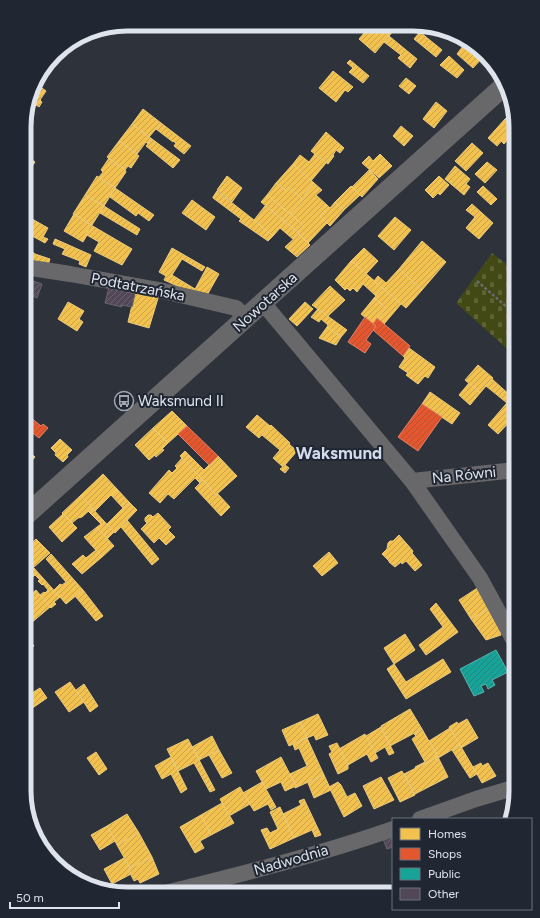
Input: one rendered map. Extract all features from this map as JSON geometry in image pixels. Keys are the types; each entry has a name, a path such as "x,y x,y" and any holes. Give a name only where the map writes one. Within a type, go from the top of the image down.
{"street":[{"name":"Nowotarska","path":"31,511 501,88"},
{"name":"Podtatrzańska","path":"31,268 159,290 236,308 246,318"},
{"path":"263,303 412,481 480,578 509,631"},
{"name":"Na Równi","path":"412,481 509,471"},
{"path":"423,818 509,788"},
{"name":"Nadwodnia","path":"189,887 262,869 392,828"}],"path":[{"path":"477,281 509,309"}],"green space":[{"path":"492,253 509,266 509,351 456,303"}],"water":[{"path":"392,884 392,887 385,887"}],"building: Homes":[{"path":"366,31 383,31 389,36 375,53 359,39"},
{"path":"383,31 393,31 389,36"},
{"path":"420,32 442,50 436,57 414,39"},
{"path":"389,36 417,59 410,68 398,58 401,55 384,42"},
{"path":"463,46 481,59 473,68 457,54"},
{"path":"449,56 464,70 457,78 440,65"},
{"path":"350,60 369,76 363,83 349,72 353,68 347,63"},
{"path":"333,71 353,87 348,92 345,90 336,102 319,88"},
{"path":"406,78 416,86 409,94 399,86"},
{"path":"40,86 46,91 40,100 42,102 39,107 34,103"},
{"path":"436,102 447,111 434,128 423,119"},
{"path":"143,109 161,123 149,137 132,124"},
{"path":"508,116 509,122 505,119"},
{"path":"505,119 509,123 509,133 497,146 488,138"},
{"path":"161,123 191,146 184,154 174,146 176,143 156,129"},
{"path":"132,124 152,139 148,144 146,142 137,154 119,141"},
{"path":"401,126 413,136 404,146 393,136"},
{"path":"326,132 344,148 340,153 336,150 333,155 334,156 328,164 311,151"},
{"path":"509,132 509,138 504,144 501,141"},
{"path":"152,139 180,160 173,168 146,146"},
{"path":"119,141 139,156 131,168 128,166 125,170 107,157"},
{"path":"472,143 483,153 466,171 455,161"},
{"path":"315,154 326,163 311,181 293,164 300,155 309,162"},
{"path":"380,154 392,166 379,178 362,163 369,156 373,161"},
{"path":"109,158 126,172 115,188 99,177 103,172 101,170"},
{"path":"31,159 35,162 31,168"},
{"path":"487,162 497,170 485,183 475,174"},
{"path":"293,164 314,183 305,194 306,196 303,200 288,187 285,190 276,183"},
{"path":"455,166 470,179 466,184 470,187 464,195 445,179"},
{"path":"369,170 378,179 362,197 352,187"},
{"path":"97,176 115,188 104,206 85,195"},
{"path":"227,176 242,188 232,202 217,190"},
{"path":"439,176 449,185 440,195 438,193 433,198 425,190"},
{"path":"276,183 285,190 288,187 303,200 290,214 267,195"},
{"path":"314,183 322,190 316,195 327,205 323,209 325,211 320,216 327,223 308,243 298,232 304,226 290,214 306,196 305,194"},
{"path":"351,186 360,195 344,210 335,202"},
{"path":"483,186 497,199 491,205 477,192"},
{"path":"115,188 154,215 149,221 138,213 136,216 110,197"},
{"path":"217,191 273,236 268,241 239,221 241,219 213,198"},
{"path":"85,195 104,206 92,225 73,214"},
{"path":"267,195 304,226 298,232 261,202"},
{"path":"192,200 215,217 206,230 182,213"},
{"path":"335,202 344,210 330,226 320,216 325,211 323,209 327,205 330,208"},
{"path":"472,204 493,223 479,239 466,228 475,217 466,210"},
{"path":"104,206 140,229 137,235 100,213"},
{"path":"265,206 298,232 299,234 294,240 280,228 273,236 254,220"},
{"path":"74,214 91,225 85,234 87,235 83,242 64,231"},
{"path":"395,217 411,230 394,250 378,236"},
{"path":"31,218 48,228 43,237 48,239 45,243 31,235"},
{"path":"91,225 132,249 122,265 94,251 99,242 85,234"},
{"path":"299,234 310,245 297,257 285,247"},
{"path":"55,239 91,255 86,267 79,264 80,261 62,254 65,249 53,244"},
{"path":"422,241 446,262 422,290 399,269"},
{"path":"172,248 205,267 202,271 182,259 172,275 195,289 193,293 164,280 166,276 159,272"},
{"path":"364,248 378,261 366,274 351,261"},
{"path":"31,251 35,254 50,259 48,265 31,258"},
{"path":"351,261 383,288 376,296 363,284 357,292 353,288 350,291 347,288 345,290 335,280"},
{"path":"207,267 219,274 206,297 193,293"},
{"path":"399,269 422,290 406,308 374,281 378,276 386,283"},
{"path":"330,286 345,300 328,316 312,305"},
{"path":"383,288 401,304 384,324 377,318 386,308 374,298"},
{"path":"136,289 159,295 149,328 128,322"},
{"path":"374,298 386,308 373,324 361,314"},
{"path":"68,302 84,311 79,319 83,322 77,331 58,319"},
{"path":"305,302 313,309 297,326 289,319"},
{"path":"318,309 347,330 341,337 327,327 328,325 321,319 319,322 311,317"},
{"path":"327,327 341,337 336,345 319,338"},
{"path":"409,348 435,367 428,378 425,376 418,384 406,375 408,373 399,367 405,358 403,356"},
{"path":"478,365 493,378 480,393 465,380"},
{"path":"492,379 509,394 509,401 507,403 486,386"},
{"path":"469,383 480,393 470,405 459,395"},
{"path":"430,392 460,413 452,424 422,404"},
{"path":"509,400 509,422 498,434 488,425"},
{"path":"172,411 187,426 168,443 153,428"},
{"path":"257,415 270,426 259,438 246,427"},
{"path":"271,425 297,451 285,465 289,468 285,473 280,469 283,467 273,458 280,450 262,435"},
{"path":"153,428 168,443 162,449 164,450 156,457 155,455 149,460 135,445"},
{"path":"60,439 72,450 63,462 55,455 56,453 51,448"},
{"path":"185,451 204,470 218,456 237,476 216,495 180,456"},
{"path":"31,453 35,457 31,462"},
{"path":"182,458 203,480 200,483 195,478 174,499 168,494 160,503 149,493 169,470 172,473 177,468 175,466"},
{"path":"103,474 117,489 95,511 81,495"},
{"path":"203,480 216,495 218,494 230,507 221,516 195,488"},
{"path":"117,489 129,502 123,508 111,495"},
{"path":"81,495 92,508 72,523 62,513"},
{"path":"129,502 137,510 115,533 107,524"},
{"path":"92,508 114,532 107,539 97,527 101,524 88,511"},
{"path":"158,513 171,527 168,530 175,537 166,545 159,538 154,543 141,529 147,523 145,518 148,515 153,517"},
{"path":"63,514 77,528 62,542 49,527"},
{"path":"127,520 159,559 152,565 121,527"},
{"path":"97,527 114,546 102,557 84,537"},
{"path":"399,535 413,551 412,553 422,565 415,571 406,561 402,564 401,562 395,567 382,554 387,549 388,543 393,541"},
{"path":"36,539 50,553 34,567 31,564 31,544"},
{"path":"96,550 102,557 82,574 72,564 83,555 86,558"},
{"path":"329,552 338,563 322,576 313,566"},
{"path":"51,554 83,590 66,604 54,590 60,584 62,585 66,582 46,559"},
{"path":"31,565 42,577 39,579 35,575 31,578"},
{"path":"42,577 60,597 54,602 56,604 51,608 40,595 48,590 38,581"},
{"path":"479,587 492,607 471,619 459,600"},
{"path":"36,590 50,607 31,623 31,594"},
{"path":"83,590 103,616 96,621 75,596"},
{"path":"436,603 458,632 426,655 419,645 443,627 430,609"},
{"path":"492,607 499,624 501,635 486,640 471,619"},
{"path":"405,634 415,650 394,664 384,648"},
{"path":"443,659 451,672 406,699 387,669 394,664 406,682"},
{"path":"70,682 84,702 69,712 55,692"},
{"path":"84,684 98,706 90,712 76,690"},
{"path":"40,688 47,698 31,709 31,694"},
{"path":"410,709 422,729 390,746 381,726"},
{"path":"318,714 328,735 316,740 314,735 307,738 300,722"},
{"path":"467,719 478,738 461,748 449,727 457,722 458,724"},
{"path":"300,722 307,738 289,746 282,730"},
{"path":"381,727 394,753 389,755 385,747 375,753 366,736"},
{"path":"450,728 460,745 438,758 429,741"},
{"path":"422,729 438,757 416,769 415,767 425,762 412,739 416,736 414,734"},
{"path":"365,734 378,758 371,762 367,754 348,765 339,749"},
{"path":"212,736 219,750 199,760 192,747"},
{"path":"307,738 324,775 295,788 296,786 290,774 307,766 299,748 295,750 293,744"},
{"path":"188,739 215,790 210,792 194,763 178,771 167,749"},
{"path":"337,743 348,765 348,769 338,774 329,754 332,752 329,746"},
{"path":"460,745 477,774 470,778 452,750"},
{"path":"219,750 232,773 222,778 209,755"},
{"path":"96,752 107,769 99,775 87,758"},
{"path":"171,757 187,789 181,793 171,774 162,779 155,766"},
{"path":"281,757 296,786 285,791 281,782 266,789 256,771"},
{"path":"438,757 448,777 415,794 404,774"},
{"path":"481,763 482,766 488,763 496,776 482,783 473,767"},
{"path":"402,771 415,795 400,802 388,778"},
{"path":"324,775 331,790 314,798 308,783"},
{"path":"381,777 394,800 374,809 363,786"},
{"path":"262,782 276,807 271,810 268,804 254,811 243,793"},
{"path":"338,782 347,797 355,793 362,806 344,817 329,787"},
{"path":"240,787 250,804 229,816 220,799"},
{"path":"304,799 321,835 315,837 312,830 294,838 283,814 301,805 299,801"},
{"path":"222,803 234,823 211,835 201,815"},
{"path":"280,807 294,838 270,849 261,830 267,828 270,833 278,829 270,812"},
{"path":"127,814 139,833 117,845 107,826"},
{"path":"201,815 211,835 200,841 204,848 195,853 180,827"},
{"path":"107,826 115,841 100,850 91,835"},
{"path":"139,833 152,857 130,868 117,845"},
{"path":"152,857 159,874 140,883 138,879 134,881 128,869"},
{"path":"124,858 130,868 128,869 131,874 112,884 104,869"}],"building: Shops":[{"path":"365,317 376,326 366,340 371,344 365,353 348,342"},
{"path":"377,318 410,346 403,356 373,330 376,326 373,324"},
{"path":"422,404 442,417 418,451 398,437"},
{"path":"31,418 41,426 43,424 48,428 39,438 31,432"},
{"path":"187,426 218,456 209,465 178,434"}],"building: Public":[{"path":"496,650 508,672 492,680 495,685 488,689 486,684 481,686 484,692 474,696 460,669"}],"building: Other":[{"path":"31,280 42,284 37,298 31,296"},
{"path":"109,287 135,294 132,307 122,305 122,307 105,303"},
{"path":"392,836 392,847 387,849 383,839"}],"place":[{"name":"Waksmund II","path":"124,401"}],"district":[{"name":"Waksmund","path":"339,453"}]}
